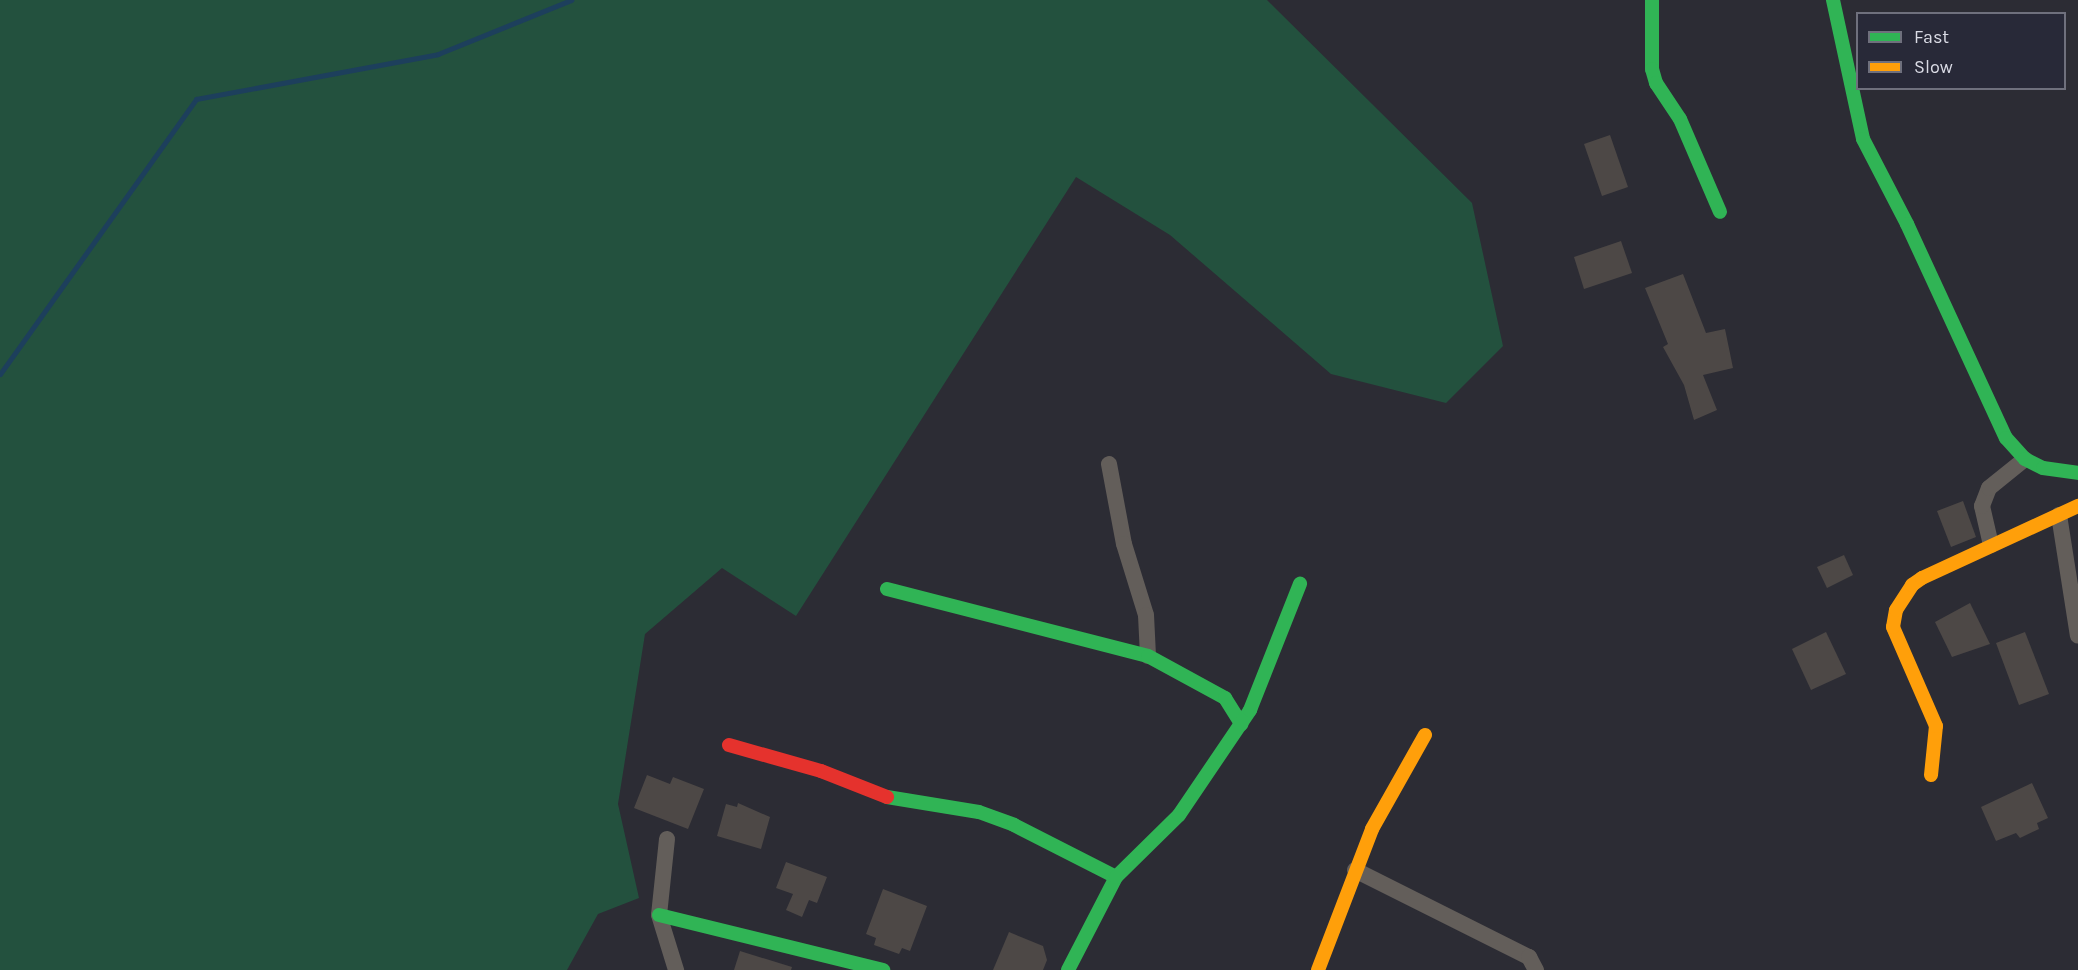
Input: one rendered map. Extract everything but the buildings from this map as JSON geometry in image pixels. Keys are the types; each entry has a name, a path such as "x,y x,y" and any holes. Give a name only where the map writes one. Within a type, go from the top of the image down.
{"street":[{"path":"1652,0 1652,69 1656,83 1687,134 1720,212"},
{"path":"1833,0 1863,139 1908,224 2006,438 2025,459 2043,468 2078,473"},
{"path":"1991,545 1983,506 1989,488 2025,459"},
{"path":"1109,464 1124,544 1146,615 1148,656"},
{"path":"1931,775 1936,726 1893,619 1912,585 1991,545 2078,506"},
{"path":"2059,515 2078,636"},
{"path":"1068,970 1116,877 1179,815 1256,700 1300,584"},
{"path":"886,589 1056,630 1148,656 1225,698 1241,724"},
{"path":"1318,970 1372,829 1425,735"},
{"path":"729,745 821,771 882,796 979,812 1014,825 1116,877"},
{"path":"667,839 659,915 676,970"},
{"path":"1355,870 1529,957 1536,970"},
{"path":"659,915 883,970"}],"green space":[{"path":"0,0 1267,0 1472,203 1503,346 1446,403 1331,374 1170,235 1076,177 796,616 722,568 645,634 618,804 639,898 598,914 567,970 0,970"}],"waterway":[{"path":"0,374 196,99 438,54 571,0"}],"traffic: fast":[{"path":"1652,0 1652,69 1656,83 1680,119 1720,212"},
{"path":"1833,0 1863,139 1907,224 2006,438 2025,459 2043,468 2078,473"},
{"path":"1068,970 1116,877 1179,815 1250,710 1300,584"},
{"path":"887,589 1148,656 1225,698 1241,724"},
{"path":"887,797 979,812 1014,825 1116,877"},
{"path":"659,915 883,970"}],"traffic: slow":[{"path":"1931,775 1936,726 1893,627 1896,610 1912,585 1922,578 2078,506"},
{"path":"1318,970 1372,829 1425,735"}],"traffic: jam":[{"path":"729,745 821,771 887,797"}]}
